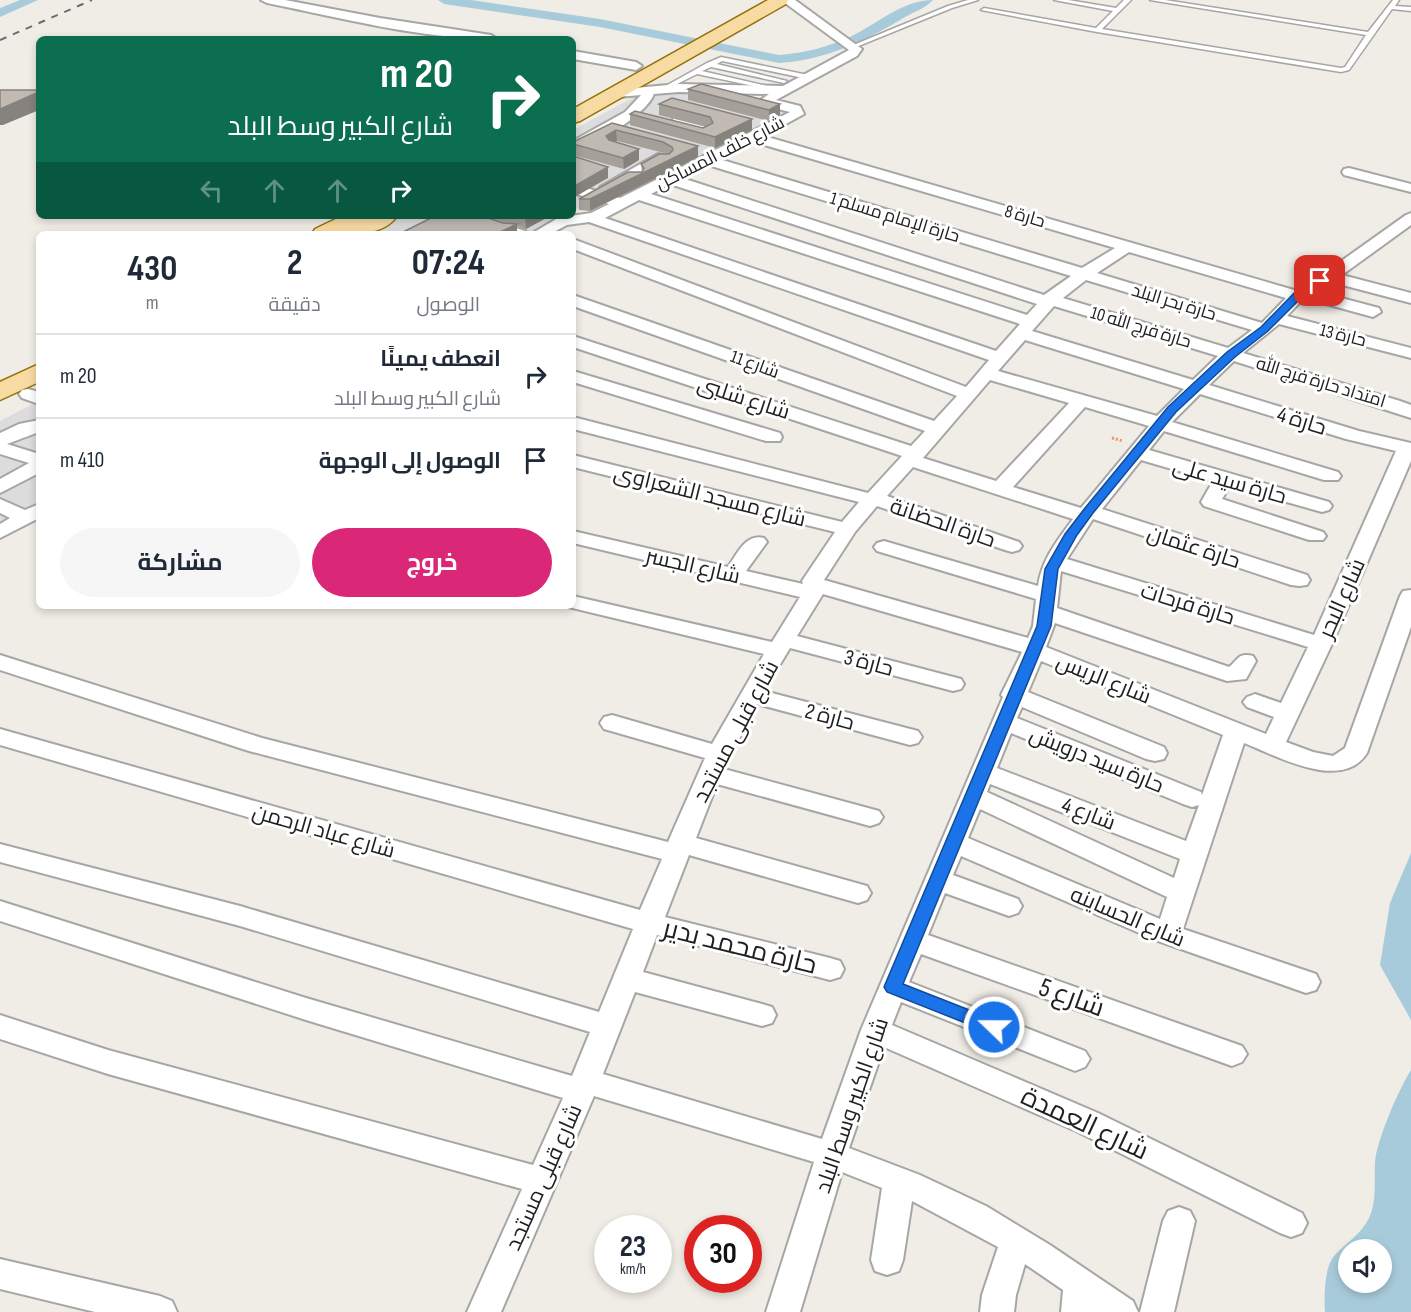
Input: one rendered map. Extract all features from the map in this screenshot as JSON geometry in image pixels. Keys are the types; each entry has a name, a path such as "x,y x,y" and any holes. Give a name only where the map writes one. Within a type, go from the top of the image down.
{"main road":[{"path":"576,99 755,0"},
{"path":"576,115 780,0"},
{"path":"329,231 353,219"},
{"path":"356,231 380,219"},
{"path":"0,392 36,389"},
{"path":"0,408 36,389"}],"street":[{"path":"267,0 380,22 471,36"},
{"path":"787,0 853,45"},
{"name":"شارع خلف المساكن","path":"576,215 591,218 705,161 751,133 771,128 798,112 792,108 766,105 769,99 783,90 856,51 853,45"},
{"path":"576,56 636,66"},
{"path":"618,93 649,93 672,88 783,90"},
{"path":"672,88 741,103"},
{"path":"649,93 680,104"},
{"path":"576,145 630,114 649,93"},
{"path":"666,122 693,113"},
{"path":"630,114 666,122 701,137 705,161 654,160 633,155"},
{"path":"609,126 629,132"},
{"name":"حارة 8","path":"701,137 751,133 1128,246 1299,294 1373,312"},
{"path":"576,145 599,148"},
{"path":"576,209 595,195 654,160"},
{"name":"حارة الإمام مسلم 1","path":"705,161 1084,274"},
{"name":"حارة فرج الله 10","path":"609,171 663,182 1049,301 1231,354"},
{"path":"1349,172 1411,188"},
{"path":"576,189 622,203"},
{"path":"638,195 1026,327 1194,387"},
{"path":"591,218 1082,400 1331,476"},
{"name":"شارع الكبير وسط البلد","path":"783,1312 831,1155 875,1030 1013,695 1044,626 1051,569 1055,562 1087,513 1138,453 1160,423 1194,387 1270,324 1299,294 1329,277 1411,218"},
{"path":"476,219 511,231"},
{"name":"شارع خلف المساكن","path":"546,231 565,219"},
{"path":"477,231 490,224"},
{"path":"576,245 969,394"},
{"name":"شارع قبلى مستجد","path":"484,1312 583,1086 714,764 750,695 847,529 1049,301 1084,274 1128,246"},
{"name":"حارة بحر البلد","path":"1084,274 1270,324"},
{"path":"1329,277 1411,298"},
{"name":"شارع 11","path":"576,301 938,429"},
{"name":"حارة 13","path":"1270,324 1411,353"},
{"name":"شارع شلبى","path":"576,342 913,457"},
{"name":"امتداد حارة فرج الله","path":"1231,354 1411,412"},
{"path":"576,377 773,437"},
{"name":"حارة 4","path":"1194,387 1353,435 1409,449"},
{"path":"1000,489 1082,400"},
{"name":"حارة الحضانة","path":"576,424 873,499 1012,546"},
{"path":"0,440 26,428 36,426"},
{"path":"0,448 36,459"},
{"name":"شارع البحر","path":"1271,747 1321,644 1409,449"},
{"name":"حارة سيد على","path":"1138,453 1322,506"},
{"name":"حارة عثمان","path":"913,457 1000,489 1087,513 1299,580"},
{"name":"شارع مسجد الشعراوى","path":"576,462 847,529"},
{"path":"0,487 36,467"},
{"path":"1224,478 1211,502 1316,536"},
{"path":"0,505 32,514"},
{"path":"0,532 32,514"},
{"name":"شارع الجسر","path":"576,538 733,574 813,588"},
{"path":"733,574 757,542"},
{"path":"884,547 1047,604 1227,674 1238,674 1245,661"},
{"name":"حارة فرحات","path":"1055,562 1321,644"},
{"name":"شارع الريس","path":"813,588 1025,644 1271,747 1327,764 1343,762 1355,753 1411,596"},
{"name":"حارة 3","path":"576,604 781,645 953,684"},
{"path":"0,662 257,745 858,893"},
{"name":"حارة 2","path":"750,695 910,737"},
{"path":"1013,695 1155,753"},
{"path":"1255,702 1287,714"},
{"name":"حارة سيد درويش","path":"1003,721 1192,798"},
{"path":"612,723 714,764 870,817"},
{"path":"1168,934 1236,732"},
{"name":"شارع عباد الرحمن","path":"0,737 649,923"},
{"path":"977,784 1183,893"},
{"name":"شارع 4","path":"977,784 1196,855"},
{"name":"شارع الحساينه","path":"953,842 1168,934 1306,982"},
{"path":"0,853 240,916 608,1026"},
{"path":"937,880 1010,906"},
{"path":"0,910 306,1010 831,1155 899,1181 952,1205 1016,1241 1079,1298 1121,1312"},
{"name":"حارة محمد بدير","path":"649,923 830,969"},
{"name":"شارع 5","path":"913,940 1232,1054"},
{"path":"627,979 762,1015"},
{"path":"893,987 1075,1059"},
{"path":"0,1028 108,1062 543,1181"},
{"name":"شارع العمدة","path":"875,1030 1087,1122 1291,1223"},
{"path":"887,1260 899,1181"},
{"path":"1157,1312 1179,1221"},
{"path":"997,1312 999,1295 1016,1241"},
{"path":"0,1274 160,1312"}],"lane":[{"path":"853,45 950,7 975,0"},
{"path":"1057,0 1116,10"},
{"path":"1097,30 1128,0"},
{"path":"1153,0 1172,1 1370,34"},
{"path":"984,10 1341,70 1347,69 1396,0"},
{"path":"1391,7 1411,9"},
{"path":"672,88 709,64 728,59 802,80"},
{"path":"709,64 802,80"},
{"path":"696,72 783,90"}],"shaded area":[{"path":"660,83 794,111 614,204 595,199 576,209 576,128"},
{"path":"397,219 560,219 538,231 374,231"},
{"path":"36,403 36,509 0,529 0,421"}],"water":[{"path":"1411,853 1411,1020 1380,965 1390,903"},
{"path":"1411,1070 1411,1312 1325,1312 1327,1274 1331,1260 1338,1252 1338,1293 1392,1293 1392,1239 1352,1239 1366,1223 1372,1211 1376,1153 1395,1102"}],"building":[{"path":"701,84 780,104 769,110 688,89"},
{"path":"0,90 36,90 36,93 0,109"},
{"path":"672,98 752,119 715,137 630,114 635,111 703,128 713,123 710,117 659,104"},
{"path":"612,123 698,146 590,199 579,199 628,172 642,172 644,168 641,164 659,154 669,154 673,150 663,142 616,130 606,136 609,140 639,149 623,158 576,145 576,141"},
{"path":"576,157 608,167 576,185"},
{"path":"429,219 491,219 517,224 502,231 405,231"}],"waterway":[{"path":"0,13 31,0"},
{"path":"444,0 600,23 779,59 819,54 838,47 874,30 926,0"}],"railway":[{"path":"0,40 92,0"}],"route":[{"path":"994,1027 893,987 1044,626 1051,569 1071,534 1172,410 1231,354 1265,329 1301,292 1320,281"}]}
